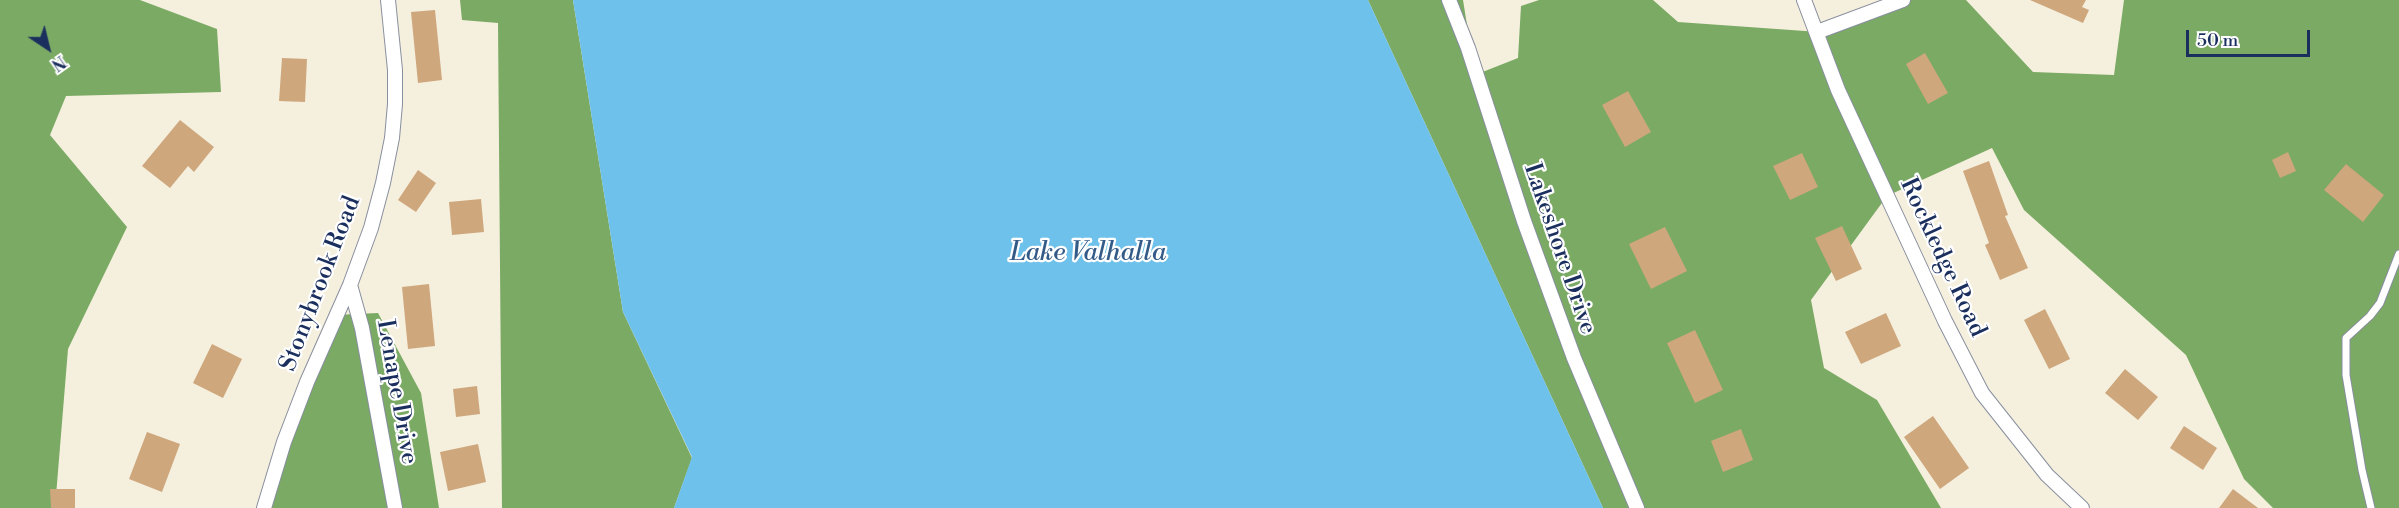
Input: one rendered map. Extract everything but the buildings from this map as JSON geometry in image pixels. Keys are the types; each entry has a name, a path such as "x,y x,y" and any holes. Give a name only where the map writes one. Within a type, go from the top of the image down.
{"street":[{"name":"Stonybrook Road","path":"264,508 284,442 350,285 371,228 383,183 392,138 395,70 388,0"},
{"name":"Lakeshore Drive","path":"1449,0 1468,48 1524,221 1574,358 1637,508"},
{"name":"Rockledge Road","path":"1804,0 1838,90 1945,321 1983,393 2047,475 2082,508"},
{"path":"1817,32 1903,0"},
{"name":"Lenape Drive","path":"350,285 362,328 394,508"}],"lane":[{"path":"2371,508 2362,470 2346,375 2346,338 2370,316 2380,303 2399,254"}],"green space":[{"path":"0,0 140,0 217,29 221,92 66,96 50,135 127,227 68,349 55,508 0,508"},
{"path":"460,0 573,0 623,312 692,458 674,508 502,508 498,23 462,20"},
{"path":"1368,0 1463,0 1475,75 1518,58 1521,6 1539,0 1653,0 1678,22 1819,32 1894,0 1966,0 2033,72 2114,75 2124,0 2399,0 2399,508 2273,508 2244,479 2186,355 2024,210 1992,148 1887,196 1811,300 1824,368 1877,400 1941,508 1603,508"},
{"path":"378,313 421,393 439,508 265,508 335,315"}],"water":[{"name":"Lake Valhalla","path":"573,0 1368,0 1603,508 674,508 692,457 623,312"}]}
